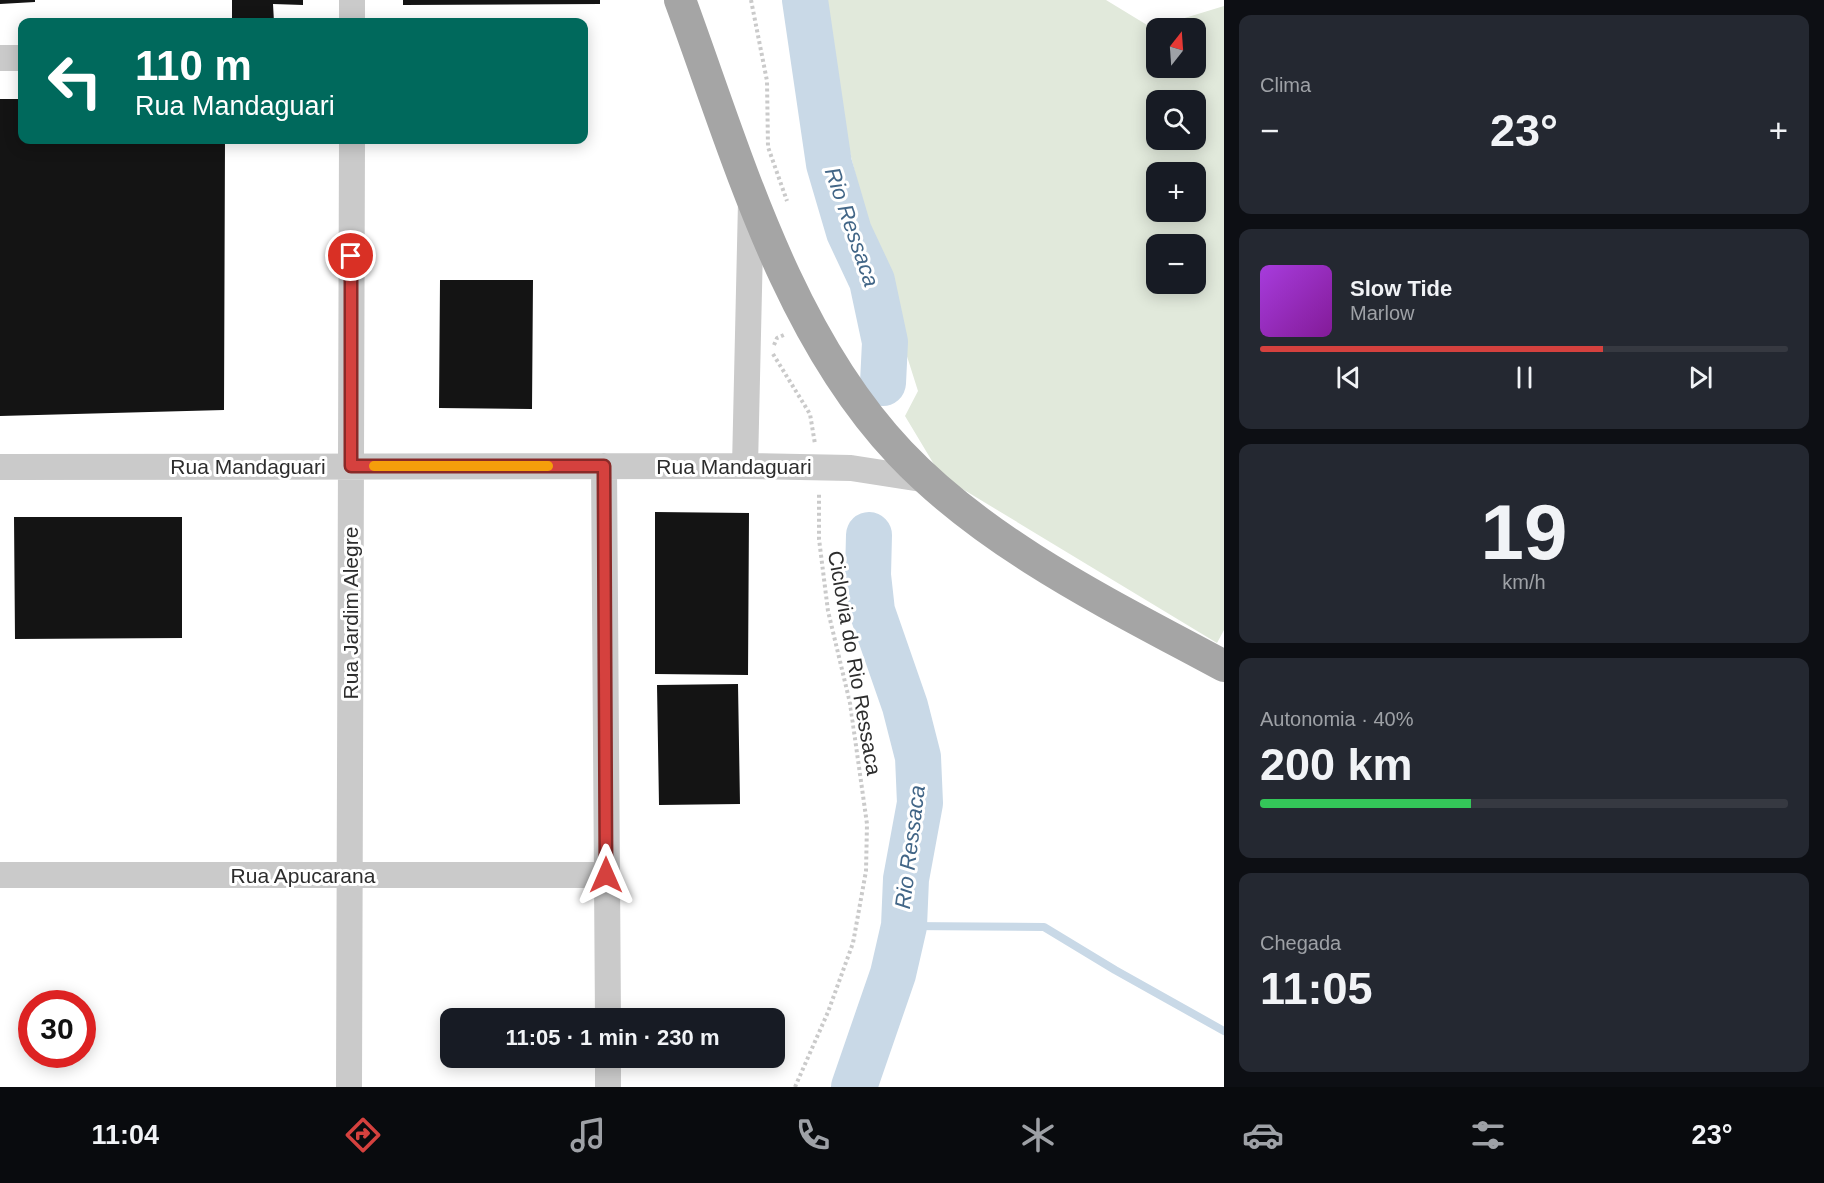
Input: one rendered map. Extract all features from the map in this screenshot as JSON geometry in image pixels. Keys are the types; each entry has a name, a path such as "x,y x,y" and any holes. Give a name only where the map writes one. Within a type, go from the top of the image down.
{"main road":[{"path":"680,0 751,193 790,287 855,400 901,454 928,480 975,518 1082,589 1224,666"}],"street":[{"path":"352,0 352,18"},
{"path":"0,58 18,58"},
{"name":"Rua Jardim Alegre","path":"349,1087 352,144"},
{"path":"745,466 751,193"},
{"name":"Rua Mandaguari","path":"0,466 819,467 888,472 928,480"},
{"path":"604,466 608,1008"},
{"name":"Rua Apucarana","path":"0,876 606,875"},
{"path":"608,1068 608,1087"}],"path":[{"path":"752,0 767,81 768,147 789,206"},
{"name":"Ciclovia do Rio Ressaca","path":"795,1087 828,1012 853,943 866,871 867,824 850,703 828,610 819,539 819,467 810,414 771,351 777,338 810,325"}],"shaded area":[{"path":"816,0 1106,0 1146,24 1146,78 1206,78 1206,18 1185,18 1224,6 1224,630 1217,643 941,476 905,416 918,391 861,197"}],"building":[{"path":"0,0 35,0 35,2 0,4"},
{"path":"232,0 303,0 303,5 273,4 274,18 232,18"},
{"path":"403,0 600,0 600,4 403,5"},
{"path":"0,99 18,99 18,144 225,144 224,410 0,416"},
{"path":"440,280 533,280 532,409 439,408"},
{"path":"655,512 749,513 748,675 655,674"},
{"path":"14,517 182,517 182,638 15,639"},
{"path":"738,684 740,804 659,805 657,685"}],"waterway":[{"name":"Rio Ressaca","path":"805,0 829,164 849,232 872,281 885,342 883,383"},
{"name":"Rio Ressaca","path":"854,1087 893,974 904,926 906,879 920,803 918,757 905,706 872,611 868,575 869,535"},
{"path":"904,926 1044,927 1224,1031"}],"slow traffic":[{"path":"374,466 548,466"}],"route":[{"path":"351,256 351,466 604,466 606,875"}]}
